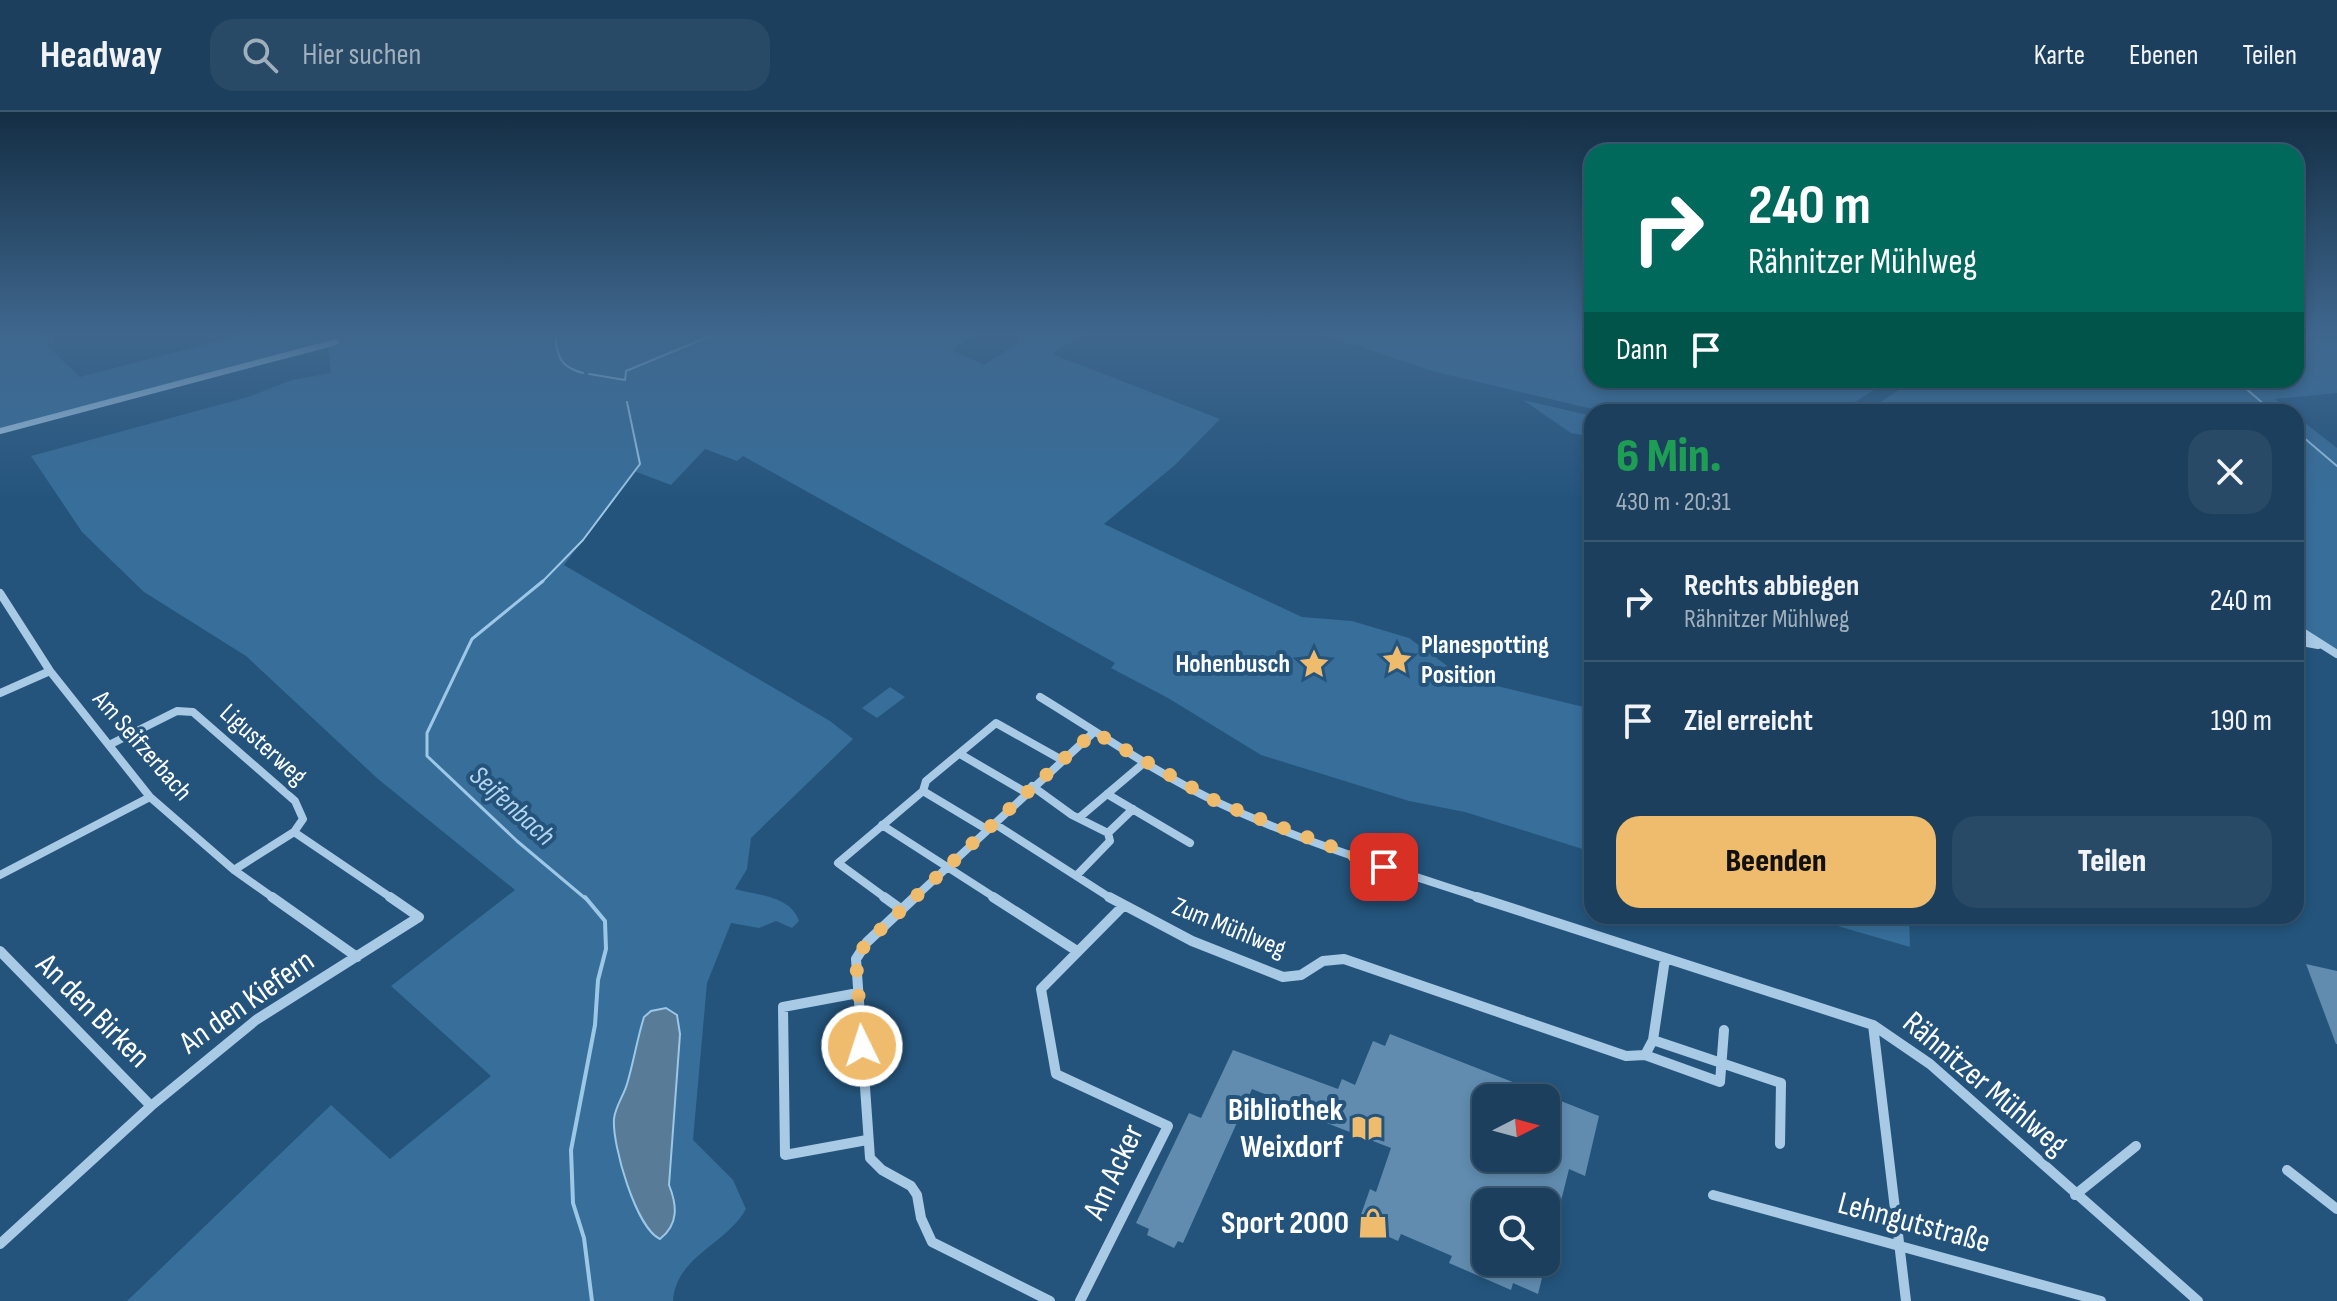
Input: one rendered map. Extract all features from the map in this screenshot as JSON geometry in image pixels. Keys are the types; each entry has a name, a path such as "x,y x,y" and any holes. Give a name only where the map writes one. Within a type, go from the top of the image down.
{"street":[{"path":"0,431 157,389"},
{"name":"Am Seifzerbach","path":"0,593 50,671 150,797 234,870 357,957"},
{"path":"2304,633 2337,654"},
{"path":"2304,642 2323,646"},
{"path":"0,693 50,671"},
{"name":"Rähnitzer Mühlweg","path":"1040,697 1094,732 1219,803 1357,858 1873,1025 1930,1064 2198,1301"},
{"name":"Ligusterweg","path":"109,745 177,711 193,712 295,801 303,819 294,832"},
{"path":"902,910 838,863 923,791 926,781 996,723 1062,760"},
{"path":"1050,1301 932,1242 921,1218 917,1195 911,1186 882,1170 870,1158 856,959 867,942 1028,789 1094,732"},
{"path":"960,754 1108,833 1110,841 1077,875"},
{"path":"1080,817 1145,762"},
{"name":"Zum Mühlweg","path":"923,791 1077,875 1123,906 1192,941 1283,977 1301,975 1323,961 1344,959 1626,1056 1645,1055 1720,1082 1722,1064"},
{"path":"1107,794 1190,843"},
{"path":"0,875 150,797"},
{"path":"1108,833 1133,809"},
{"path":"882,825 1077,951"},
{"path":"234,870 294,832"},
{"name":"An den Kiefern","path":"2,1238 151,1106 256,1020 419,917 294,832"},
{"name":"Am Acker","path":"1080,1301 1168,1126 1056,1074 1041,989 1123,906"},
{"name":"An den Birken","path":"0,951 151,1106"},
{"path":"1645,1055 1653,1040 1665,959"},
{"path":"858,993 783,1007 785,1155 867,1140"},
{"path":"1873,1025 1906,1301"},
{"path":"1722,1064 1724,1030"},
{"path":"1653,1040 1781,1083 1780,1144"},
{"path":"2075,1195 2136,1146"},
{"path":"2287,1170 2337,1209"},
{"name":"Lehngutstraße","path":"1713,1195 2101,1301"}],"shaded area":[{"path":"0,389 166,389 0,432"},
{"path":"267,389 1144,389 1220,419 1175,465 1104,524 1302,617 1352,621 1409,638 1464,678 1584,707 1584,849 1465,812 1409,801 1261,755 1168,698 1111,668 1115,663 743,456 737,461 705,449 671,485 634,471 564,565 830,721 853,739 751,838 747,869 735,889 781,901 789,906 799,921 792,928 776,921 759,928 731,923 707,983 693,1140 733,1180 746,1209 727,1232 683,1273 673,1301 127,1301 331,1105 390,1159 491,1076 391,986 515,890 378,779 246,656 144,592 82,532 31,456","holes":["644,1017 680,1034 669,1185 625,1178 614,1118 627,1085"]},
{"path":"1510,389 1875,389 1852,404 1584,404 1584,407"},
{"path":"1899,389 2337,389 2337,393 2275,399 2281,404 1877,404"},
{"path":"1523,400 1584,414 1584,435 1571,433"},
{"path":"2304,422 2337,448 2337,651 2304,631"},
{"path":"890,687 905,697 877,718 862,708"},
{"path":"1831,924 1909,924 1910,947"},
{"path":"666,1008 677,1015 680,1034 669,1185 675,1214 671,1227 660,1239 642,1219 627,1185 617,1147 614,1119 627,1084 644,1017 651,1011"}],"building":[{"path":"2306,964 2337,971 2337,1044 2336,1044"},
{"path":"1390,1034 1517,1084 1472,1084 1472,1172 1560,1172 1560,1101 1599,1116 1585,1176 1569,1169 1560,1205 1560,1188 1472,1188 1472,1273 1449,1263 1452,1256 1401,1234 1398,1241 1358,1223 1370,1189 1376,1192 1391,1148 1288,1108 1289,1104 1252,1089 1183,1243 1178,1241 1174,1248 1147,1235 1149,1229 1136,1223 1189,1113 1201,1118 1233,1050 1338,1089 1342,1079 1355,1085 1373,1041 1385,1046"},
{"path":"1479,1276 1542,1276 1538,1294 1513,1283 1511,1290"}],"waterway":[{"path":"2247,389 2264,404"},
{"name":"Seifenbach","path":"543,581 583,540 640,464 627,402"},
{"path":"2304,438 2337,466"},
{"name":"Seifenbach","path":"543,581 472,639 427,733 427,756 517,841 586,899"},
{"name":"Seifenbach","path":"585,897 605,921 606,949 598,980 595,1025 571,1150 573,1203 584,1238 592,1301"}],"place":[{"name":"Planespotting Position","path":"1397,660"},
{"name":"Hohenbusch","path":"1314,664"},
{"name":"Bibliothek Weixdorf","path":"1367,1128"},
{"name":"Sport 2000","path":"1373,1223"}],"route":[{"path":"862,1046 856,959 867,942 995,824 1025,792 1094,732 1219,803 1384,867"}]}
